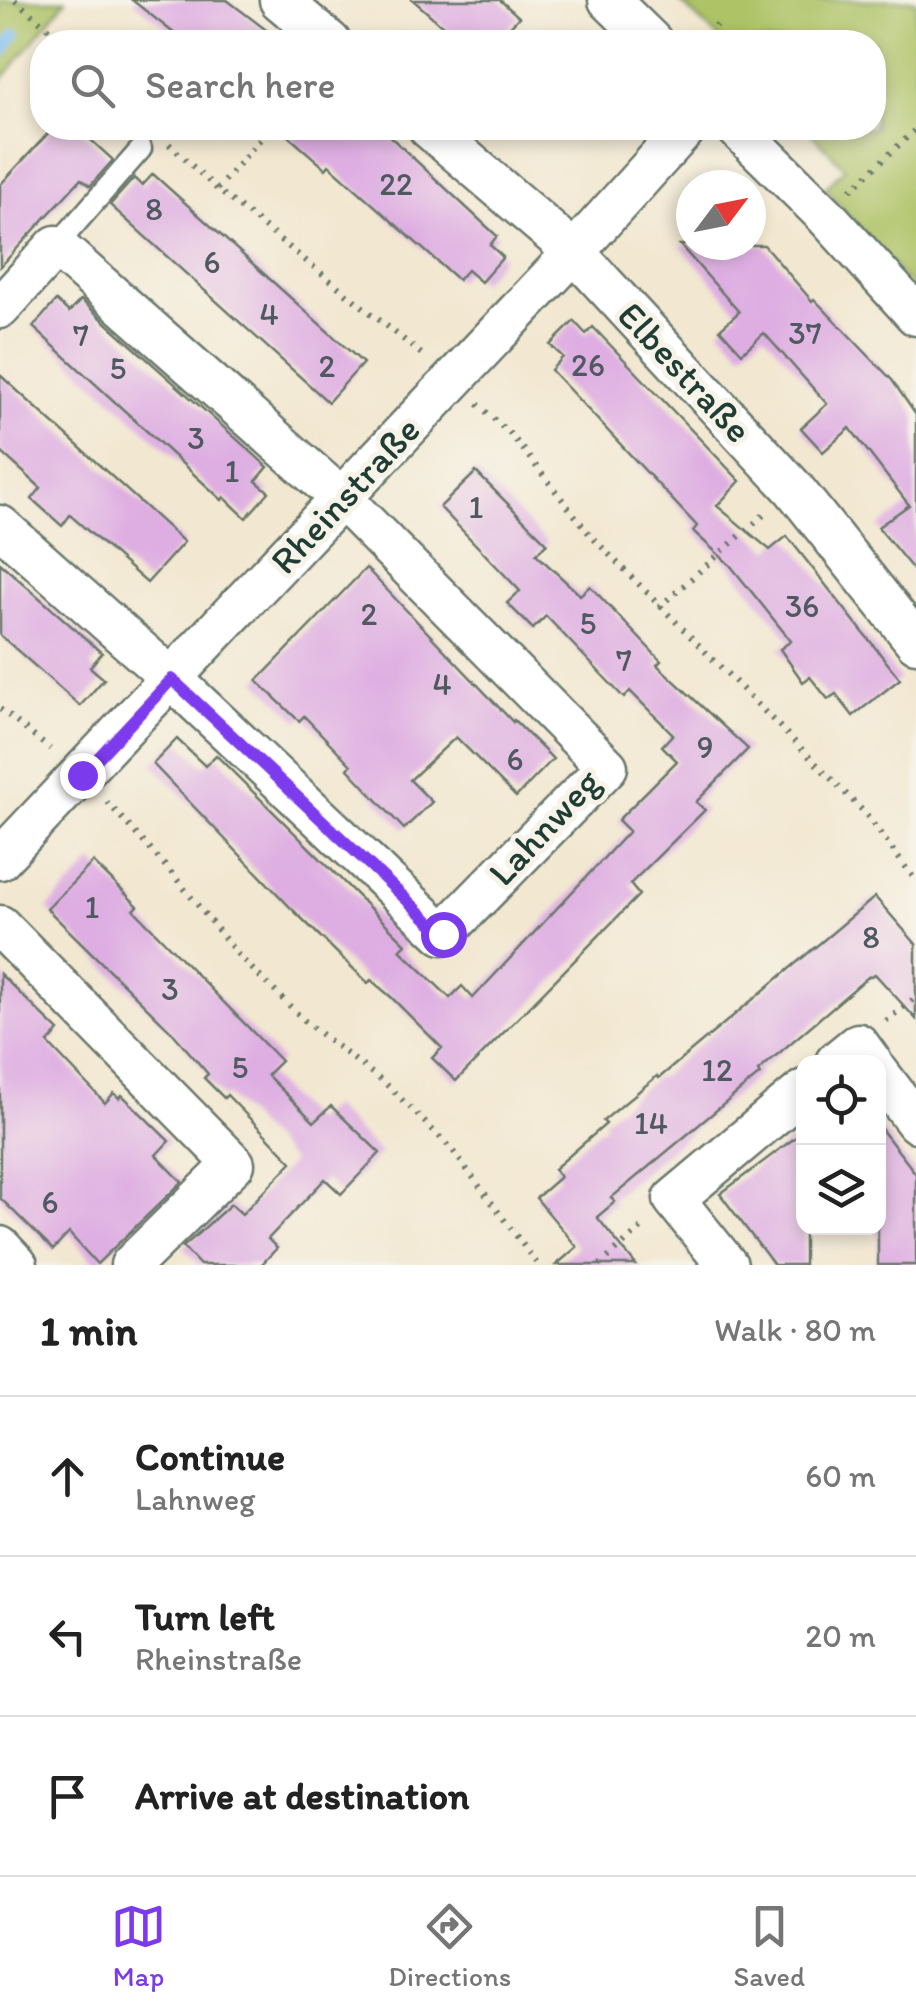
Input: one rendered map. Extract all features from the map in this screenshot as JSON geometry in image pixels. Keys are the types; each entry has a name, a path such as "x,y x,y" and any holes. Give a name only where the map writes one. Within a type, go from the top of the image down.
{"street":[{"path":"280,0 316,30"},
{"path":"608,0 639,30"},
{"name":"Elbestraße","path":"443,140 574,252 794,488 916,642"},
{"name":"Rheinstraße","path":"0,859 453,381 675,140"},
{"path":"749,140 825,215 916,316"},
{"path":"0,308 56,246 342,499"},
{"name":"Lahnweg","path":"172,679 443,934 607,767 342,499"},
{"path":"0,526 172,679"},
{"path":"0,926 234,1164 131,1265"},
{"path":"845,1055 858,1044 867,1055"},
{"path":"886,1083 916,1122"},
{"path":"727,1265 674,1199 796,1097"},
{"path":"0,1247 17,1265"}],"lane":[{"path":"56,246 141,149"}],"path":[{"path":"15,0 50,30"},
{"path":"711,30 718,22"},
{"path":"866,176 916,129"},
{"path":"165,140 217,189 391,327 513,437 591,536 865,813 916,882"},
{"path":"217,189 260,140"},
{"path":"659,607 794,488"},
{"path":"0,710 82,775 170,871 239,956 308,1024 386,1084 451,1148 538,1265"},
{"path":"600,1265 674,1199"}],"green space":[{"path":"0,0 66,0 42,30 30,30 30,45 0,82"},
{"path":"678,0 916,0 916,292 825,188 845,168 818,140 886,140 886,30 710,30"}],"building":[{"path":"132,0 227,0 266,30 170,30"},
{"path":"413,0 500,0 519,17 507,30 447,30"},
{"path":"42,140 91,140 113,160 90,186 81,179 0,267 0,185"},
{"path":"293,140 394,140 497,236 490,245 503,257 481,282 467,270 458,280 329,165 326,169"},
{"path":"153,174 363,363 328,402 110,205 134,178 142,186"},
{"path":"766,247 812,301 892,380 916,415 916,573 878,527 909,505 850,428 823,452 801,428 827,404 764,333 742,353 720,329 739,312 693,260 766,260"},
{"path":"81,300 268,467 256,481 269,492 246,518 33,327 56,301 69,312"},
{"path":"574,321 586,334 593,327 740,481 717,506 770,550 787,536 900,679 853,716 836,694 828,699 810,677 803,682 780,649 791,641 730,565 693,531 697,526 551,370 563,357 550,345"},
{"path":"0,375 184,542 147,583 70,515 62,526 32,499 41,488 0,451"},
{"path":"476,472 547,543 536,554 580,595 590,586 661,661 657,665 748,749 696,802 705,810 630,884 639,895 456,1081 432,1058 442,1048 291,908 153,764 177,739 205,766 216,755 406,944 400,950 450,998 462,986 473,998 629,831 618,820 677,761 662,746 673,734 630,691 624,698 546,616 533,629 507,603 520,591 440,507"},
{"path":"0,563 102,653 90,667 104,679 80,706 0,635"},
{"path":"366,568 553,759 516,797 456,737 410,780 432,802 404,829 304,716 299,721 257,681"},
{"path":"93,862 138,906 134,910 281,1061 267,1075 314,1122 331,1106 380,1153 341,1194 325,1179 268,1239 277,1248 261,1265 200,1265 183,1247 231,1204 242,1214 292,1162 227,1095 224,1098 204,1078 208,1074 171,1031 47,909"},
{"path":"875,897 916,944 916,1019 875,974 868,977 758,1071 760,1074 611,1198 615,1202 597,1217 636,1265 556,1265 577,1247 536,1198 560,1177 554,1169 606,1124 603,1121"},
{"path":"0,974 59,1031 48,1043 105,1103 114,1093 119,1098 122,1095 169,1141 156,1155 182,1182 97,1264 69,1233 53,1250 0,1198"},
{"path":"886,1135 916,1174 916,1265 878,1265 878,1235 886,1235"},
{"path":"796,1137 796,1235 804,1235 804,1265 774,1265 720,1194"}],"waterway":[{"path":"0,56 15,34"}],"route":[{"path":"82,775 172,679 443,934"}]}
